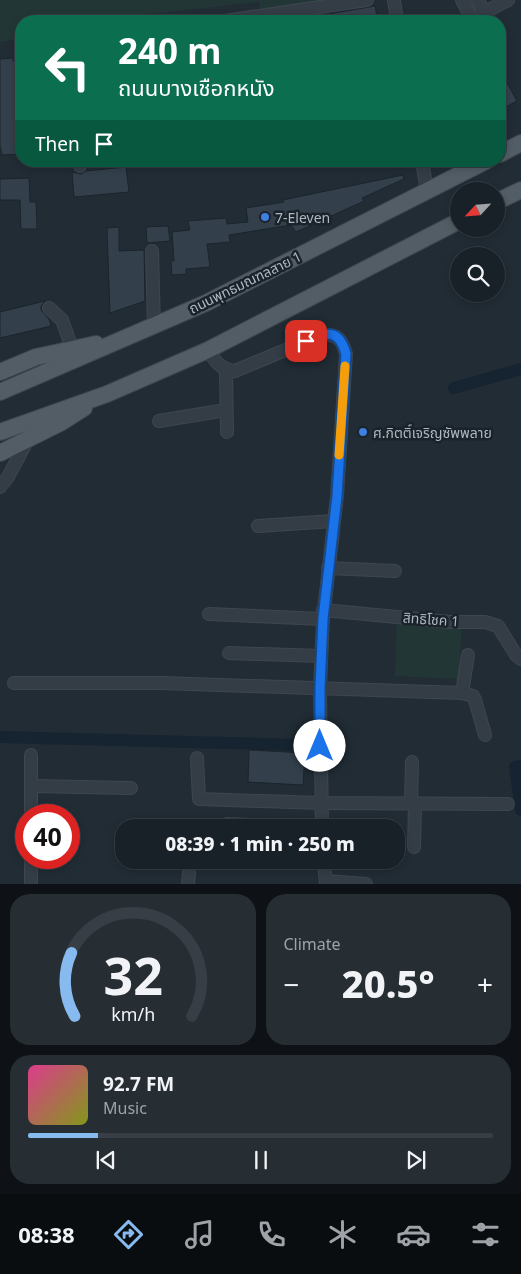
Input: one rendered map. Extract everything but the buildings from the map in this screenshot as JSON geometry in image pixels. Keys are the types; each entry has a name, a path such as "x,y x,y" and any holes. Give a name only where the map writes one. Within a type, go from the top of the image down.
{"main road":[{"path":"506,151 521,143"},
{"name":"ถนนพุทธมณฑลสาย 1","path":"2,391 206,303 427,191 461,167"},
{"path":"505,198 521,190"},
{"path":"0,432 15,425 107,394 208,350 450,226"},
{"path":"0,372 36,357 72,348 122,340"},
{"path":"0,453 62,422 107,394"}],"street":[{"path":"266,15 368,0"},
{"path":"394,0 396,15"},
{"path":"462,0 470,15"},
{"path":"478,0 484,12"},
{"path":"479,15 508,0"},
{"path":"423,167 427,191"},
{"path":"152,251 154,326"},
{"path":"49,308 62,320 72,348"},
{"path":"208,350 226,370 244,369 321,334 330,334 338,337 343,342 346,354 334,521 323,614 320,688 321,819"},
{"path":"226,370 227,432"},
{"path":"159,420 226,410"},
{"path":"0,486 8,477 28,439"},
{"path":"258,526 334,521"},
{"path":"328,568 395,571"},
{"name":"สิทธิโชค 1","path":"209,614 323,614 450,622 485,622 498,626 516,655 521,659"},
{"path":"229,654 321,656"},
{"path":"462,693 468,655"},
{"path":"14,683 162,683 462,693 473,696 485,734"},
{"path":"32,755 32,804"},
{"path":"197,758 198,799 320,803 508,804"},
{"path":"412,762 414,847"},
{"path":"32,786 131,788"},
{"path":"30,884 31,869"},
{"path":"325,869 326,883 366,884"}],"shaded area":[{"path":"0,0 325,0 260,11 259,2 141,15 15,15 15,40 0,42"},
{"path":"397,617 462,620 459,679 395,676"}],"waterway":[{"path":"454,388 521,369"},
{"path":"0,737 300,745"},
{"path":"521,766 515,767 521,810"}],"slow traffic":[{"path":"339,455 345,366"}],"place":[{"name":"7-Eleven","path":"265,217"},
{"name":"ศ.กิตติ์เจริญซัพพลาย","path":"363,432"}],"route":[{"path":"306,341 321,334 330,334 338,337 343,342 346,354 337,496 323,619 320,746"}]}
